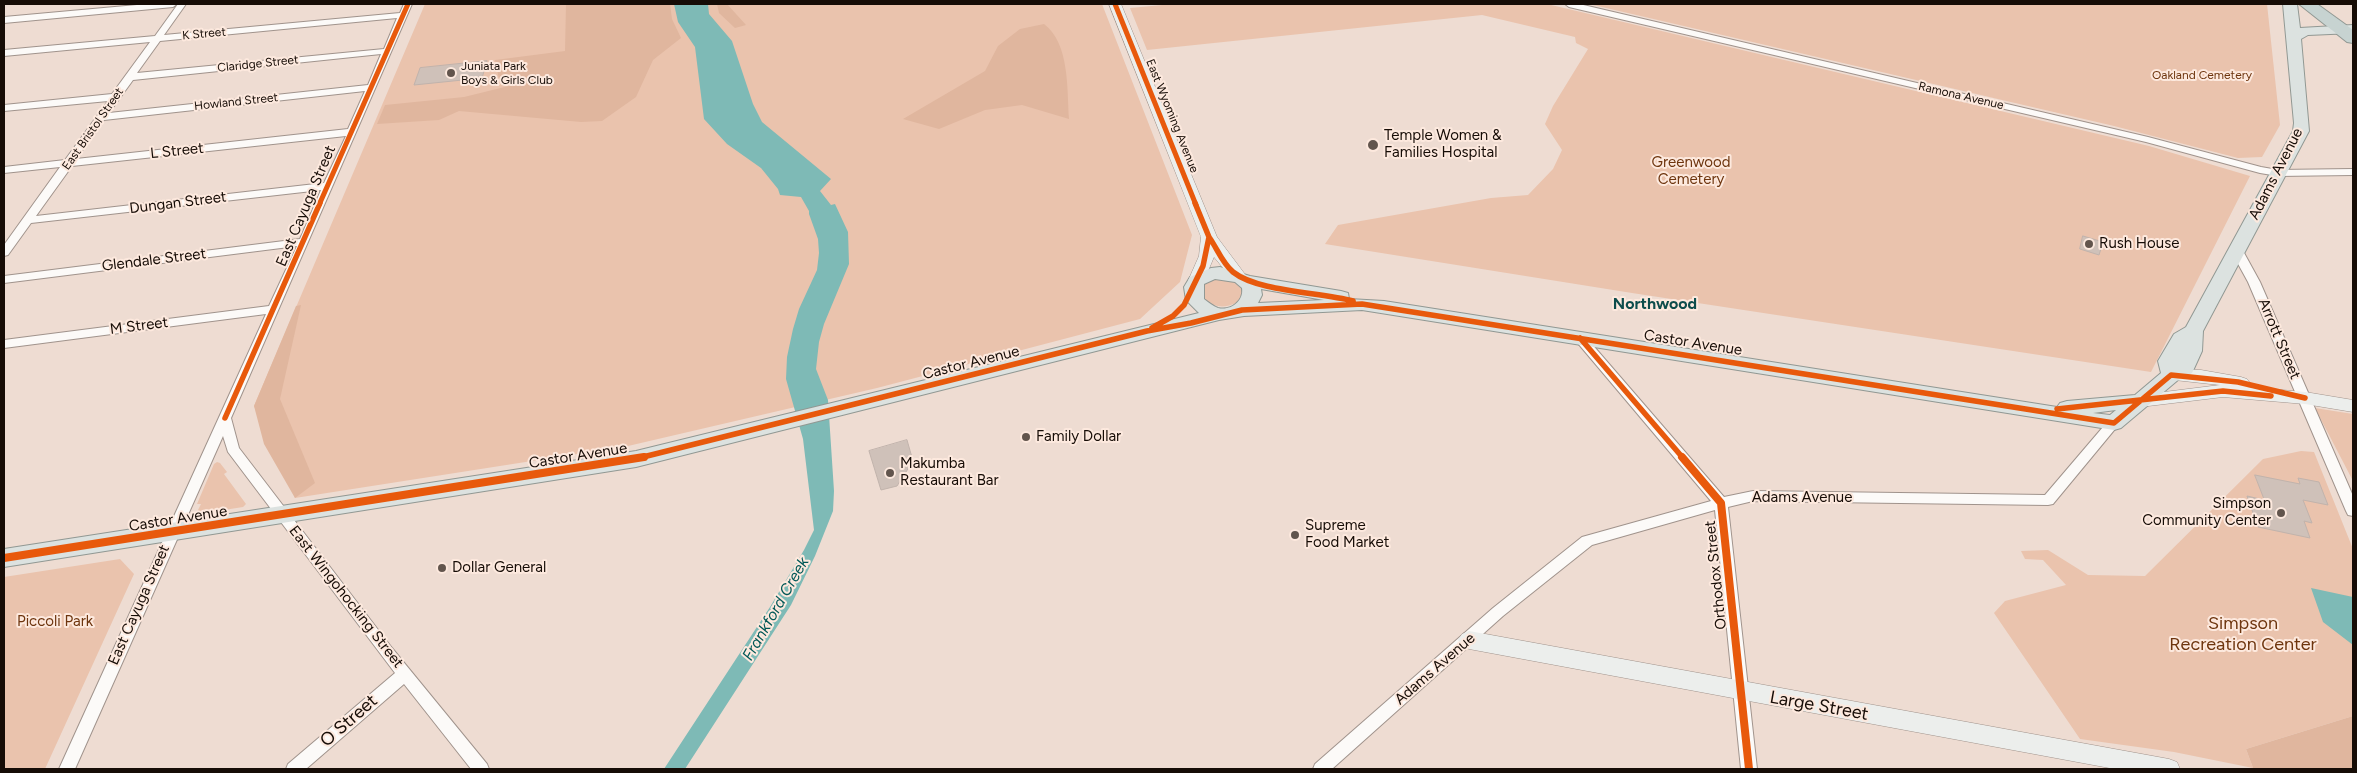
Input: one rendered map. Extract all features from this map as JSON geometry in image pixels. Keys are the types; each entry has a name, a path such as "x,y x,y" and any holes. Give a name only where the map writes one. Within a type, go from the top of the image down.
{"highway":[{"path":"2307,4 2350,30"},
{"path":"2326,4 2350,30"}],"main road":[{"name":"Adams Avenue","path":"2114,423 2171,375 2185,368 2192,351 2193,331 2302,127 2290,4"},
{"path":"2292,38 2305,31 2350,30"},
{"path":"1220,273 1243,279 1252,287 1254,294 1252,301 1242,310 1220,314 1201,307 1194,288 1202,277 1220,273"},
{"name":"Castor Avenue","path":"1243,279 1334,295 1362,304 2114,423"},
{"name":"Castor Avenue","path":"1147,331 1179,311 1194,288"},
{"name":"Castor Avenue","path":"1242,310 1362,304"},
{"name":"Castor Avenue","path":"4,558 636,459 766,428 1147,331 1191,323 1220,314"},
{"name":"Castor Avenue","path":"2020,408 2080,408 2140,401"}],"street":[{"path":"4,20 173,4"},
{"name":"East Bristol Street","path":"4,253 182,4"},
{"name":"East Cayuga Street","path":"67,769 172,532 226,418 408,4"},
{"name":"East Wyoming Avenue","path":"1114,4 1209,237 1227,264 1243,279"},
{"name":"Ramona Avenue","path":"1569,4 2148,140 2278,173 2353,172"},
{"name":"K Street","path":"4,53 403,15"},
{"name":"Claridge Street","path":"130,77 387,51"},
{"name":"Howland Street","path":"102,117 370,88"},
{"path":"4,108 116,96"},
{"name":"L Street","path":"4,170 351,132"},
{"name":"Dungan Street","path":"27,220 329,186"},
{"path":"1194,288 1207,256 1209,237"},
{"name":"Glendale Street","path":"4,279 304,242"},
{"name":"Arrott Street","path":"2236,251 2254,282 2353,511"},
{"name":"M Street","path":"4,344 274,309"},
{"name":"Orthodox Street","path":"1580,338 1721,503 1749,769"},
{"name":"Castor Avenue","path":"2171,375 2201,376 2274,389 2304,398"},
{"name":"Castor Avenue","path":"2140,401 2223,391 2304,398 2353,406"},
{"name":"East Wingohocking Street","path":"226,418 233,449 405,674 481,769"},
{"name":"Adams Avenue","path":"1321,769 1532,584 1587,541 1721,503 1753,496 2048,500 2114,423"},
{"name":"Large Street","path":"1469,640 1742,692 2169,769"},
{"name":"O Street","path":"294,769 405,674"}],"green space":[{"path":"425,4 1102,4 1192,235 1180,282 1140,319 877,388 628,446 295,498 254,406"},
{"name":"Greenwood Cemetery","path":"1173,4 1547,4 2149,146 2250,176 2151,372 1325,244 1338,225 1491,198 1528,195 1553,169 1562,150 1545,124 1553,106 1588,49 1576,43 1575,37 1482,15 1147,50 1130,8"},
{"name":"Oakland Cemetery","path":"1589,4 2267,4 2280,125 2262,157 2238,158 2114,126"},
{"path":"1219,278 1234,280 1244,288 1244,297 1235,304 1225,306 1214,305 1204,300 1202,286 1206,282"},
{"path":"2315,408 2353,414 2353,481"},
{"name":"Simpson Recreation Center","path":"2301,451 2314,452 2353,549 2353,716 2246,749 2253,768 2174,752 2080,739 1994,613 2005,601 2066,585 2043,560 2025,559 2021,551 2048,550 2088,575 2145,576 2263,459"},
{"path":"217,462 227,472 224,474 246,504 243,507 205,513 197,512 201,504 197,504 214,464"},
{"name":"Piccoli Park","path":"120,559 134,574 45,769 4,769 4,577"}],"shaded area":[{"path":"566,4 670,4 672,19 681,38 653,60 636,97 602,121 581,122 459,111 439,120 377,124 385,105 464,97 521,83 499,79 495,60 565,51"},
{"path":"717,4 727,4 746,25 735,28 719,13"},
{"path":"1044,24 1059,43 1063,55 1066,68 1069,119 1022,105 985,110 939,129 903,119 985,71 998,46 1020,29"},
{"path":"301,305 280,399 315,483 295,498 264,444 254,406 296,306"},
{"path":"2353,716 2353,769 2253,768 2246,749"}],"water":[{"name":"Frankford Creek","path":"674,4 708,4 709,14 732,41 753,104 762,122 831,179 820,191 831,205 835,204 848,232 849,264 824,324 819,342 816,369 828,400 834,491 833,511 815,556 791,605 685,769 664,769 770,607 814,530 803,439 786,379 787,357 793,329 799,309 817,270 819,253 818,239 809,211 801,197 780,195 778,189 761,168 727,144 704,119 695,47 678,22"},
{"path":"2311,588 2353,597 2353,645 2323,622"}],"building":[{"name":"Juniata Park Boys & Girls Club","path":"487,61 482,78 414,85 420,68"},
{"name":"Rush House","path":"2083,236 2103,242 2099,255 2080,249"},
{"name":"Makumba Restaurant Bar","path":"907,440 913,461 897,486 881,490 869,451"},
{"name":"Simpson Community Center","path":"2255,475 2300,484 2298,478 2319,482 2328,505 2303,500 2312,523 2304,521 2310,538 2258,527 2247,496 2264,500"}],"cycle path":[{"path":"225,418 408,4"},
{"path":"1115,4 1209,237 1203,266 1190,297 1179,311 1152,328"},
{"path":"1209,237 1229,268 1242,278 1256,283 1353,301"},
{"path":"4,558 636,459 766,428 1147,331 1191,323 1242,310 1362,304 2114,423 2171,375 2205,377 2238,382 2305,398"},
{"path":"1580,338 1721,503 1749,769"},
{"path":"2057,409 2223,391 2271,396"}],"place":[{"name":"Juniata Park Boys & Girls Club","path":"451,73"},
{"name":"Temple Women & Families Hospital","path":"1373,145"},
{"name":"Rush House","path":"2089,244"},
{"name":"Family Dollar","path":"1026,437"},
{"name":"Makumba Restaurant Bar","path":"890,473"},
{"name":"Simpson Community Center","path":"2281,513"},
{"name":"Supreme Food Market","path":"1295,535"},
{"name":"Dollar General","path":"442,568"}],"district":[{"name":"Northwood","path":"1655,304"}]}
